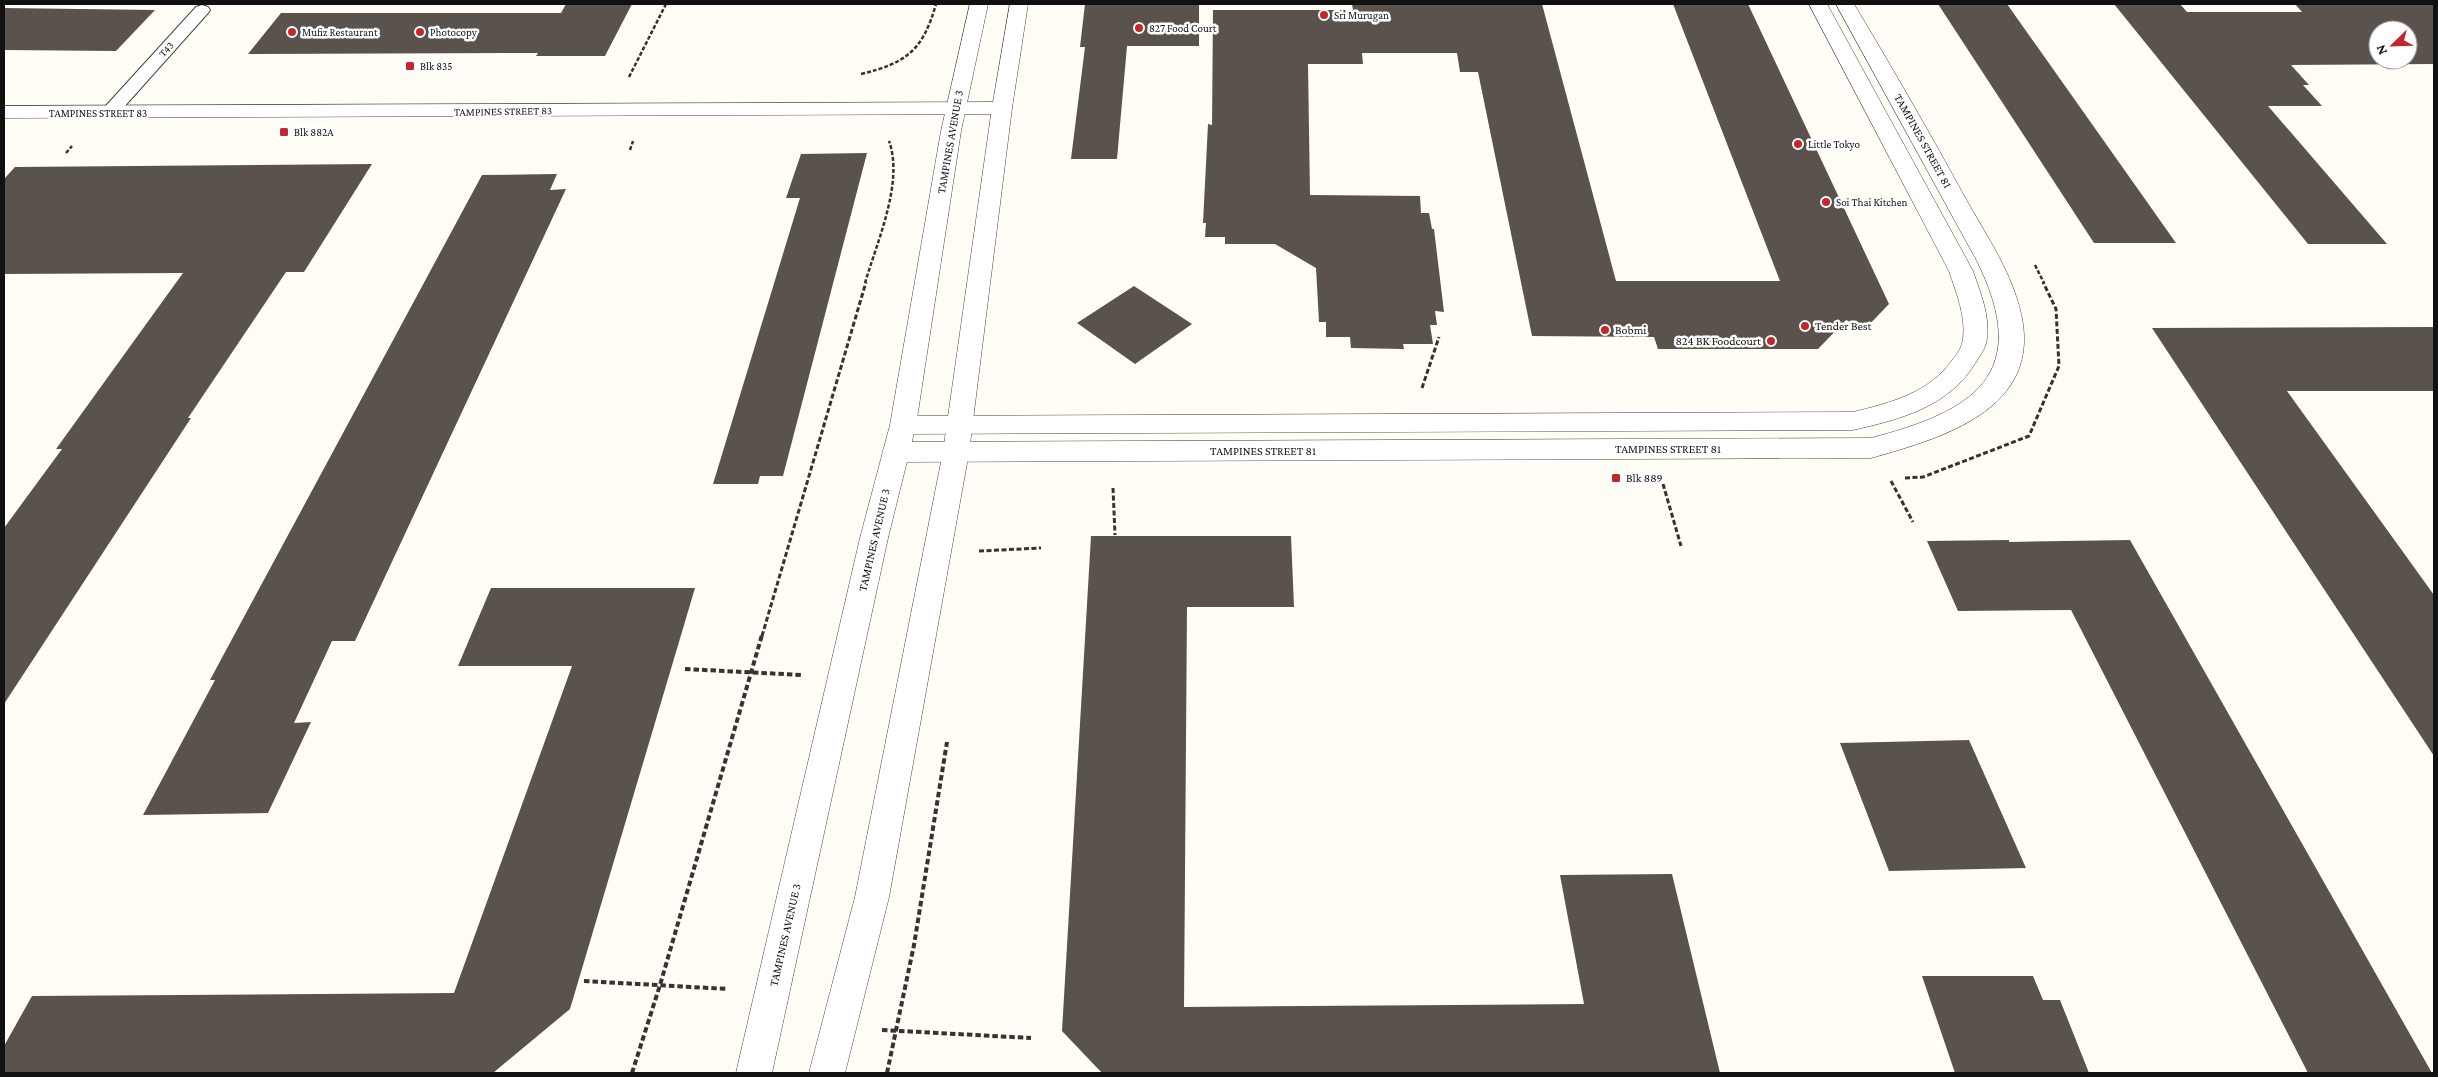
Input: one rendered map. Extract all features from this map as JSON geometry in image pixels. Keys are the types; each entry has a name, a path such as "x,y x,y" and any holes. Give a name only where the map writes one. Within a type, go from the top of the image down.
{"street":[{"name":"TAMPINES AVENUE 3","path":"754,1073 899,439 956,108 979,4"},
{"path":"827,1073 872,897 959,439 1002,108 1020,4"},
{"name":"TAMPINES STREET 81","path":"959,439 1854,421 1893,412 1930,396 1959,372 1974,345 1973,307 1961,271 1818,4"},
{"name":"TAMPINES STREET 81","path":"899,439 1871,448 1917,436 1960,418 1994,389 2010,356 2009,313 1994,272 1910,114 1845,4"},
{"name":"TAMPINES STREET 83","path":"4,112 1002,108"}],"lane":[{"name":"T43","path":"109,113 202,10"}],"path":[{"path":"625,85 666,4"},
{"path":"632,1073 660,985 877,243 894,176 894,149 889,140 881,137"},
{"path":"630,150 632,144"},
{"path":"66,153 71,146"},
{"path":"1421,392 1439,337"},
{"path":"1662,478 1681,546"},
{"path":"1890,479 1913,522"},
{"path":"1113,491 1115,535"},
{"path":"977,551 1041,548"},
{"path":"685,669 752,672"},
{"path":"584,981 773,991"},
{"path":"896,1031 1031,1038"}],"building":[{"path":"566,4 632,4 605,56 536,56 538,53 248,54 281,13 561,13"},
{"path":"1085,4 1199,4 1199,46 1127,46 1117,159 1071,159 1085,47 1080,47"},
{"path":"1352,4 1542,4 1616,281 1780,281 1673,4 1748,4 1889,304 1865,329 1846,320 1818,349 1658,349 1654,337 1532,336 1478,72 1460,72 1457,53 1362,53 1363,64 1308,64 1310,195 1420,196 1421,213 1429,213 1432,229 1434,229 1444,312 1435,311 1437,325 1430,325 1433,344 1403,344 1404,349 1351,348 1350,337 1326,337 1326,322 1319,322 1316,268 1275,244 1225,244 1225,237 1205,237 1206,223 1203,223 1208,124 1212,125 1213,10 1353,10"},
{"path":"1938,4 2007,4 2176,243 2094,243"},
{"path":"2114,4 2180,4 2187,12 2302,12 2295,4 2434,4 2434,64 2418,64 2418,20 2368,20 2368,64 2291,65 2309,85 2303,85 2322,106 2268,106 2387,244 2308,244"},
{"path":"4,8 155,10 116,51 4,50"},
{"path":"867,153 783,476 760,476 758,484 713,484 800,198 786,198 801,154"},
{"path":"372,164 304,272 286,272 188,418 191,418 4,704 4,528 62,449 56,449 183,273 4,274 4,179 15,167"},
{"path":"557,174 550,190 566,189 355,641 332,641 294,723 311,722 268,813 143,815 215,680 210,680 482,175"},
{"path":"1134,286 1192,324 1135,364 1077,323"},
{"path":"2434,327 2434,391 2287,391 2434,595 2434,756 2152,328"},
{"path":"1091,536 1291,536 1294,607 1187,607 1184,1007 1584,1004 1560,875 1672,874 1720,1073 1102,1073 1062,1031"},
{"path":"2009,540 2009,542 2130,540 2432,1073 2308,1073 2071,610 1958,611 1927,541"},
{"path":"491,588 695,588 570,1009 493,1073 4,1073 4,1046 32,996 454,993 572,666 458,666"},
{"path":"1969,740 2026,868 1889,871 1840,743"},
{"path":"1922,976 2033,976 2043,1000 2060,1000 2089,1073 1955,1073"}],"place":[{"name":"Sri Murugan","path":"1324,15"},
{"name":"827 Food Court","path":"1139,28"},
{"name":"Mufiz Restaurant","path":"292,32"},
{"name":"Photocopy","path":"420,32"},
{"name":"Blk 835","path":"410,66"},
{"name":"Blk 882A","path":"284,132"},
{"name":"Little Tokyo","path":"1798,144"},
{"name":"Soi Thai Kitchen","path":"1826,202"},
{"name":"Tender Best","path":"1805,326"},
{"name":"Bobmi","path":"1605,330"},
{"name":"824 BK Foodcourt","path":"1771,341"},
{"name":"Blk 889","path":"1616,478"}]}
